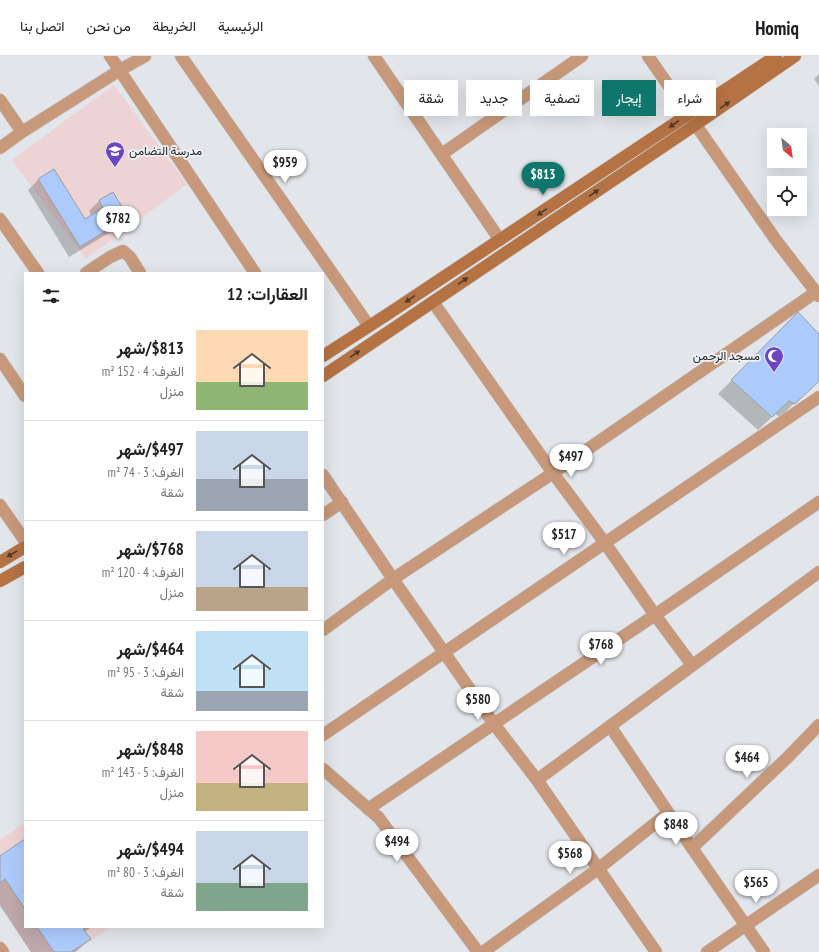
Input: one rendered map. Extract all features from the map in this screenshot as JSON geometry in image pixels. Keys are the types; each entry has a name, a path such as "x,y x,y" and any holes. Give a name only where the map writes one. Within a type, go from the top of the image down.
{"main road":[{"path":"716,96 776,56"},
{"path":"324,375 796,56"},
{"path":"324,355 685,116"},
{"path":"0,562 24,548"},
{"path":"0,581 24,567"}],"street":[{"path":"110,56 254,272"},
{"path":"0,148 22,132 120,70 145,56"},
{"path":"181,56 369,326"},
{"path":"374,56 500,240"},
{"path":"442,154 582,56"},
{"path":"648,56 665,80"},
{"path":"0,100 22,132"},
{"path":"324,629 393,579 818,294 775,239 689,116"},
{"path":"0,219 37,272"},
{"path":"88,272 110,257 123,251 130,257 139,272"},
{"path":"433,302 552,473 606,543 655,615 692,665"},
{"path":"0,359 24,395"},
{"path":"324,734 819,397"},
{"path":"324,476 494,724 536,780 656,952"},
{"path":"324,514 342,502"},
{"path":"368,809 819,502"},
{"path":"0,505 24,540"},
{"path":"536,780 819,572"},
{"path":"692,848 788,757 819,725"},
{"path":"610,726 764,952"},
{"path":"324,770 379,818 478,952"},
{"path":"483,952 598,869 668,813"},
{"path":"707,952 819,875"},
{"path":"0,948 3,952"}],"shaded area":[{"path":"114,85 187,184 86,259 12,160"},
{"path":"24,823 24,928 110,928 74,952 30,952 0,903 0,840"}],"building":[{"path":"54,169 85,219 103,208 99,200 113,192 128,217 80,247 38,179"},
{"path":"798,312 819,334 819,381 795,404 789,401 772,417 731,380"},
{"path":"24,840 24,908 5,879 0,883 0,856"},
{"path":"38,928 85,928 83,929 91,939 71,952 54,952"}],"place":[{"name":"مدرسة التضامن","path":"115,168"},
{"name":"مسجد الرحمن","path":"774,373"}]}
